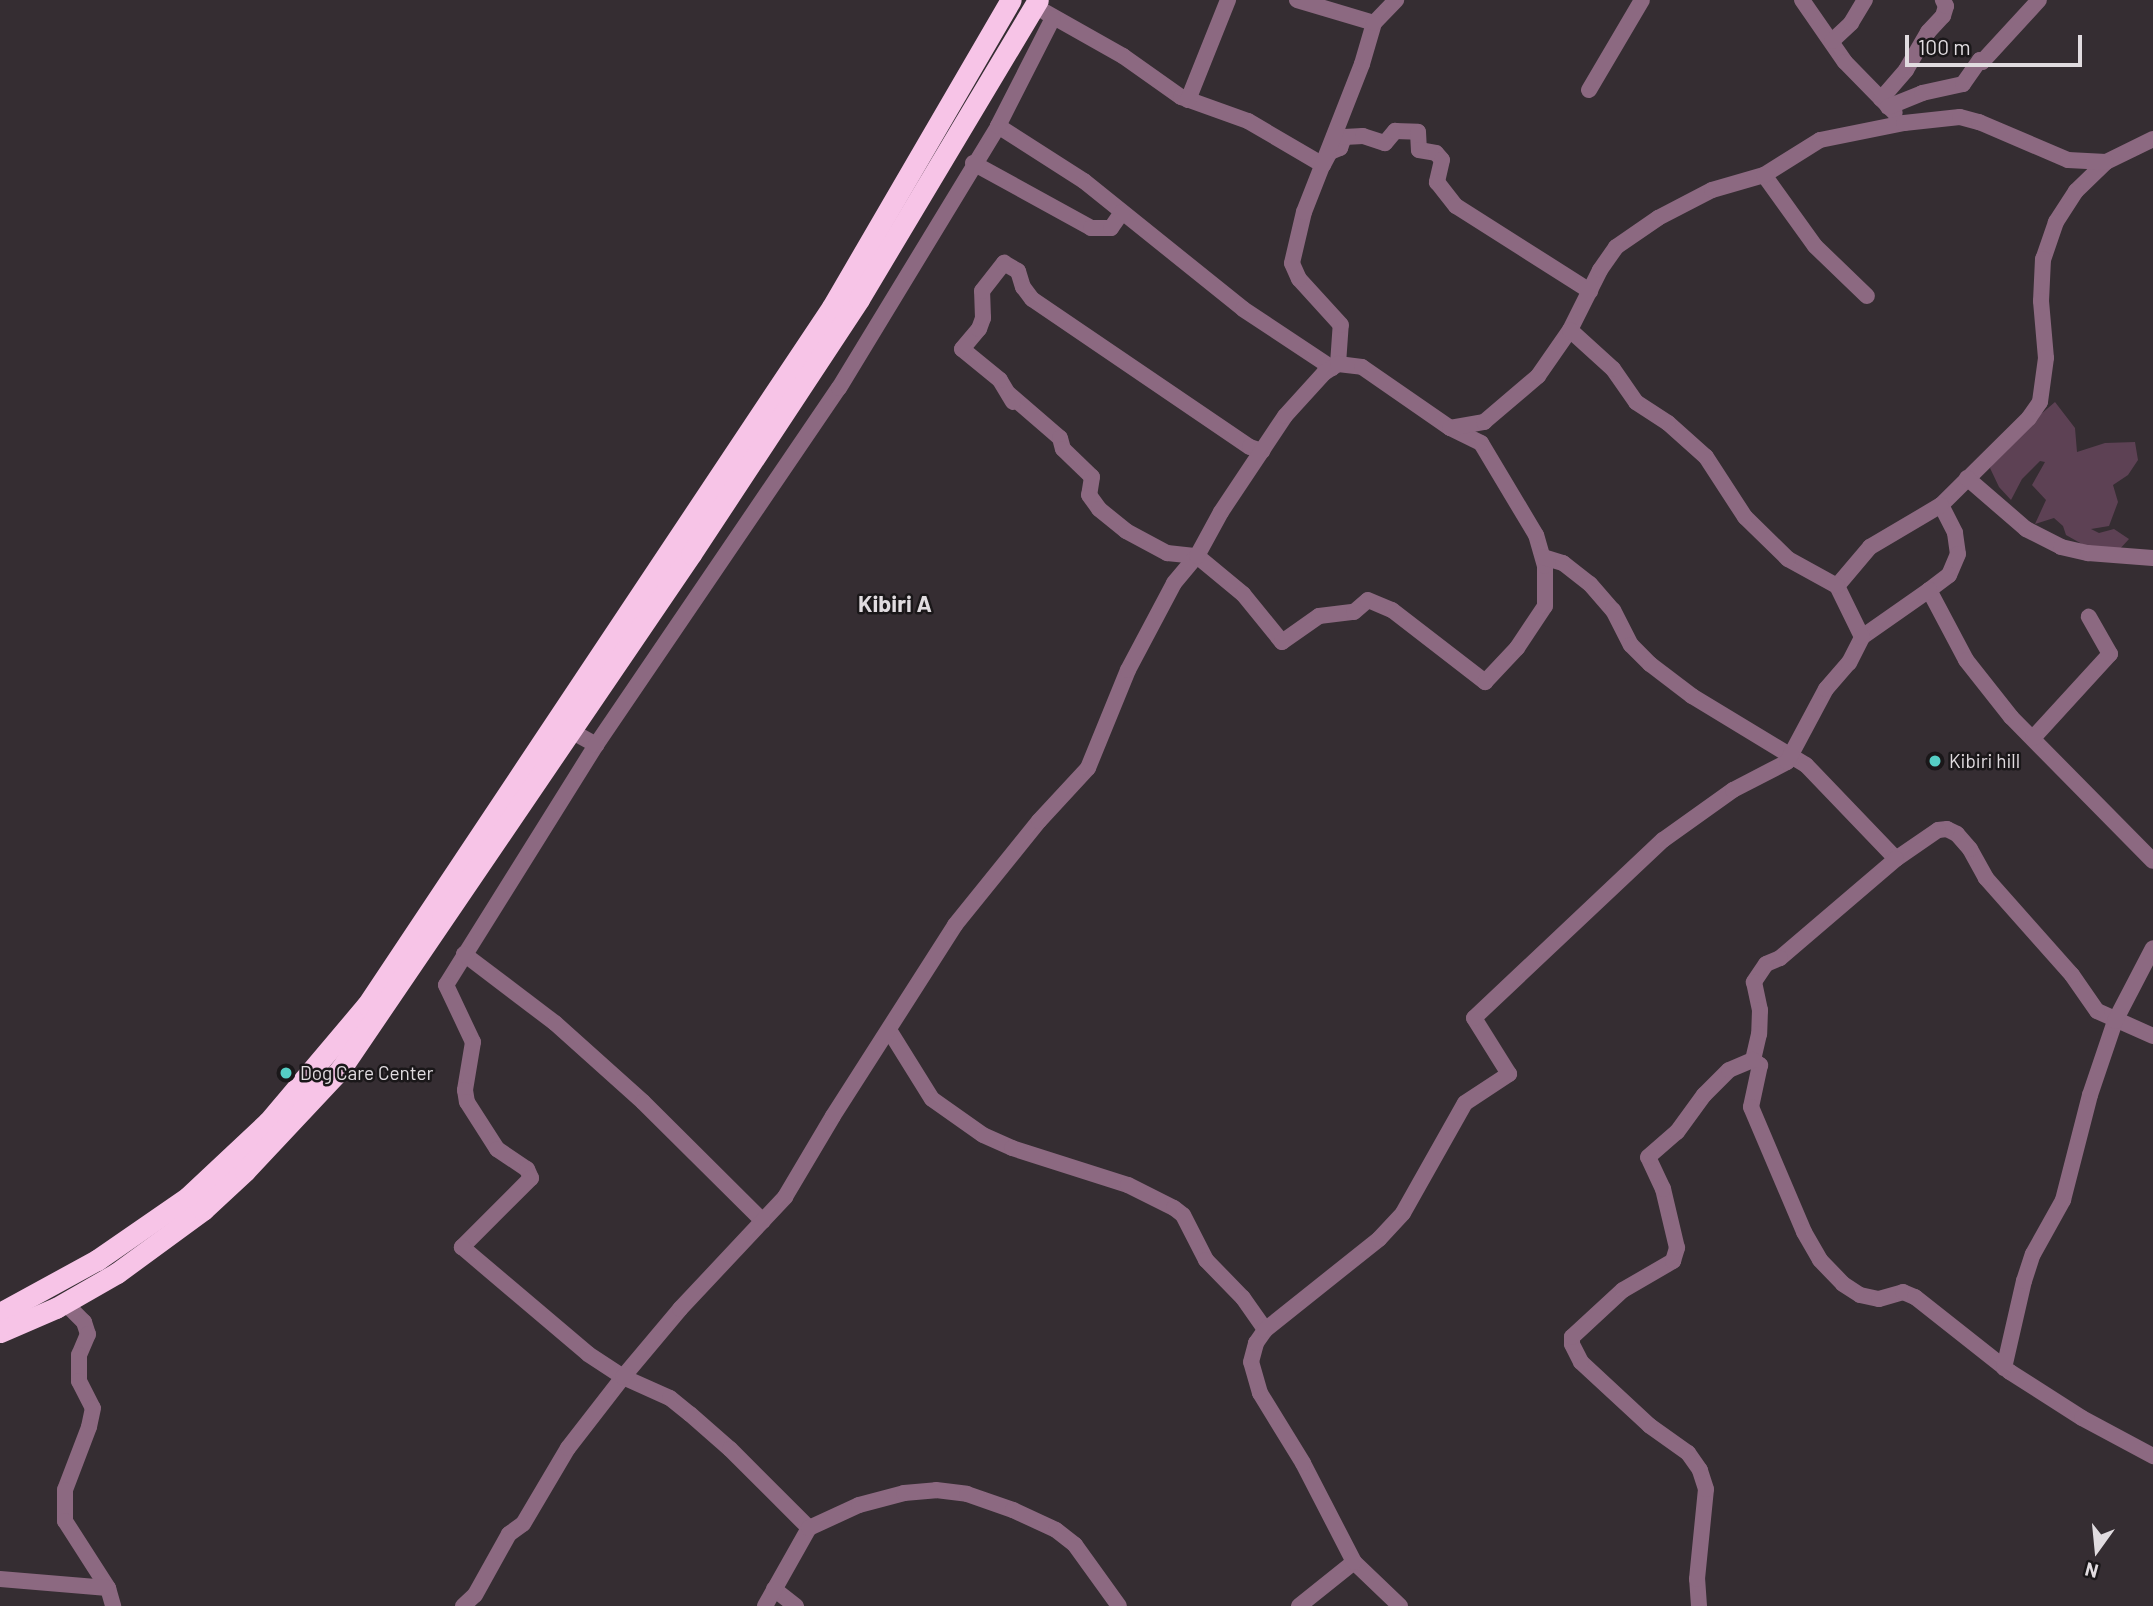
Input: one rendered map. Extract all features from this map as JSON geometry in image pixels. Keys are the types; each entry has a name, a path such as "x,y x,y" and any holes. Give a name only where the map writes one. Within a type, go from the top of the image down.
{"highway":[{"path":"0,1313 97,1260 188,1197 268,1122 367,1005 832,307 1011,0"},
{"path":"0,1332 65,1303 117,1273 203,1210 310,1105 375,1021 699,542 877,270 1042,7"}],"street":[{"path":"1188,100 1228,0"},
{"path":"1297,0 1374,23"},
{"path":"1324,164 1374,23 1396,0"},
{"path":"1590,90 1642,0"},
{"path":"1802,0 1854,73 1904,123"},
{"path":"1832,41 1851,23 1865,0"},
{"path":"1885,103 1928,32 1943,16 1946,6 1943,0"},
{"path":"1885,103 1963,84 1980,60 1982,62 2039,0"},
{"path":"810,1528 690,1414 651,1387 623,1377 588,1354 462,1247 531,1178 527,1170 497,1149 467,1102 465,1090 473,1042 446,985 596,745 832,399 973,163 998,126 1042,7 1123,56 1188,100 1258,126 1304,156 1324,164"},
{"path":"1450,428 1484,422 1538,376 1570,330 1606,259 1634,233 1712,190 1764,174 1820,140 1904,123 1971,119 2068,160 2106,162"},
{"path":"998,126 1083,181 1243,309 1335,366 1370,370 1450,428 1481,443 1536,535 1543,557 1545,606 1517,648 1485,682 1392,610 1368,600 1354,612 1318,616 1282,642 1243,594 1197,556 1167,553 1126,531 1099,509 1089,495 1092,477 1063,449 1060,438 1009,394 1000,380 962,349 983,318 980,297 982,291 1004,263 1018,271 1023,287 1032,299 1250,447 1262,451"},
{"path":"463,1606 475,1595 509,1534 523,1524 568,1448 623,1377 673,1316 785,1197 922,975 972,902 1039,821 1088,768 1144,637 1174,583 1197,556 1284,416 1306,390 1335,366 1341,325 1299,279 1292,263 1304,212 1329,152 1340,148 1344,137 1363,136 1385,144 1395,131 1418,132 1419,150 1436,153 1442,160 1437,182 1456,206 1590,291"},
{"path":"1837,586 1870,547 1941,505 2029,418 2040,402 2046,358 2041,301 2046,246 2066,205 2106,162 2153,139"},
{"path":"973,163 1091,228 1111,228 1122,212"},
{"path":"1764,174 1815,246 1867,296"},
{"path":"877,270 901,284"},
{"path":"1570,330 1613,369 1636,402 1668,423 1706,457 1745,517 1782,554 1837,586 1862,637"},
{"path":"1009,394 1014,412 1018,415"},
{"path":"1481,443 1484,422"},
{"path":"1967,478 2026,529 2061,547 2088,553 2153,558"},
{"path":"1400,1606 1353,1562 1303,1463 1260,1393 1251,1362 1256,1343 1265,1330 1379,1239 1403,1213 1465,1103 1509,1074 1474,1018 1663,840 1733,790 1787,762 1826,689 1849,663 1862,637 1949,575 1958,554 1955,533 1941,505"},
{"path":"1543,557 1569,567 1590,584 1614,610 1631,645 1650,664 1692,696 1768,744 1793,755 1829,786 1896,859"},
{"path":"1929,590 1966,660 2011,717 2153,861"},
{"path":"2033,738 2110,654 2089,617"},
{"path":"571,731 596,745"},
{"path":"1753,1060 1759,1034 1760,1010 1755,982 1766,964 1780,958 1896,859 1938,830 1947,829 1957,834 2010,908 2072,975 2097,1011 2153,1036"},
{"path":"2004,1368 2024,1281 2033,1254 2063,1200 2091,1095 2115,1021 2153,948"},
{"path":"464,954 555,1023 763,1221"},
{"path":"889,1030 932,1099 983,1135 1012,1148 1109,1178 1174,1208 1183,1215 1206,1260 1243,1298 1265,1330"},
{"path":"1753,1060 1760,1065 1751,1107 1778,1175 1820,1260 1843,1284 1860,1295 1879,1299 1903,1292 1915,1297 2004,1368 2082,1418 2153,1456"},
{"path":"1699,1606 1697,1579 1706,1489 1700,1470 1688,1452 1650,1426 1581,1362 1572,1344 1572,1337 1623,1290 1673,1261 1677,1248 1663,1189 1648,1157 1677,1132 1704,1095 1729,1070 1753,1060"},
{"path":"65,1303 84,1322 88,1334 79,1355 79,1381 93,1408 89,1427 65,1490 65,1521 108,1588 113,1606"},
{"path":"765,1606 810,1528 859,1505 904,1493 936,1490 967,1494 1013,1510 1056,1530 1075,1545 1119,1606"},
{"path":"1299,1606 1353,1562"},
{"path":"0,1579 108,1588"},
{"path":"774,1590 796,1606"}],"shaded area":[{"path":"2055,402 2075,428 2077,452 2105,443 2135,442 2138,460 2128,475 2113,485 2118,502 2109,526 2091,529 2099,533 2114,529 2129,539 2118,551 2089,548 2066,535 2063,526 2054,518 2035,524 2046,500 2032,485 2045,462 2040,461 2022,479 2011,500 1999,487 1990,468 2006,444"}],"place":[{"name":"Kibiri hill","path":"1935,761"},
{"name":"Dog Care Center","path":"286,1073"}],"district":[{"name":"Kibiri A","path":"895,603"}]}
